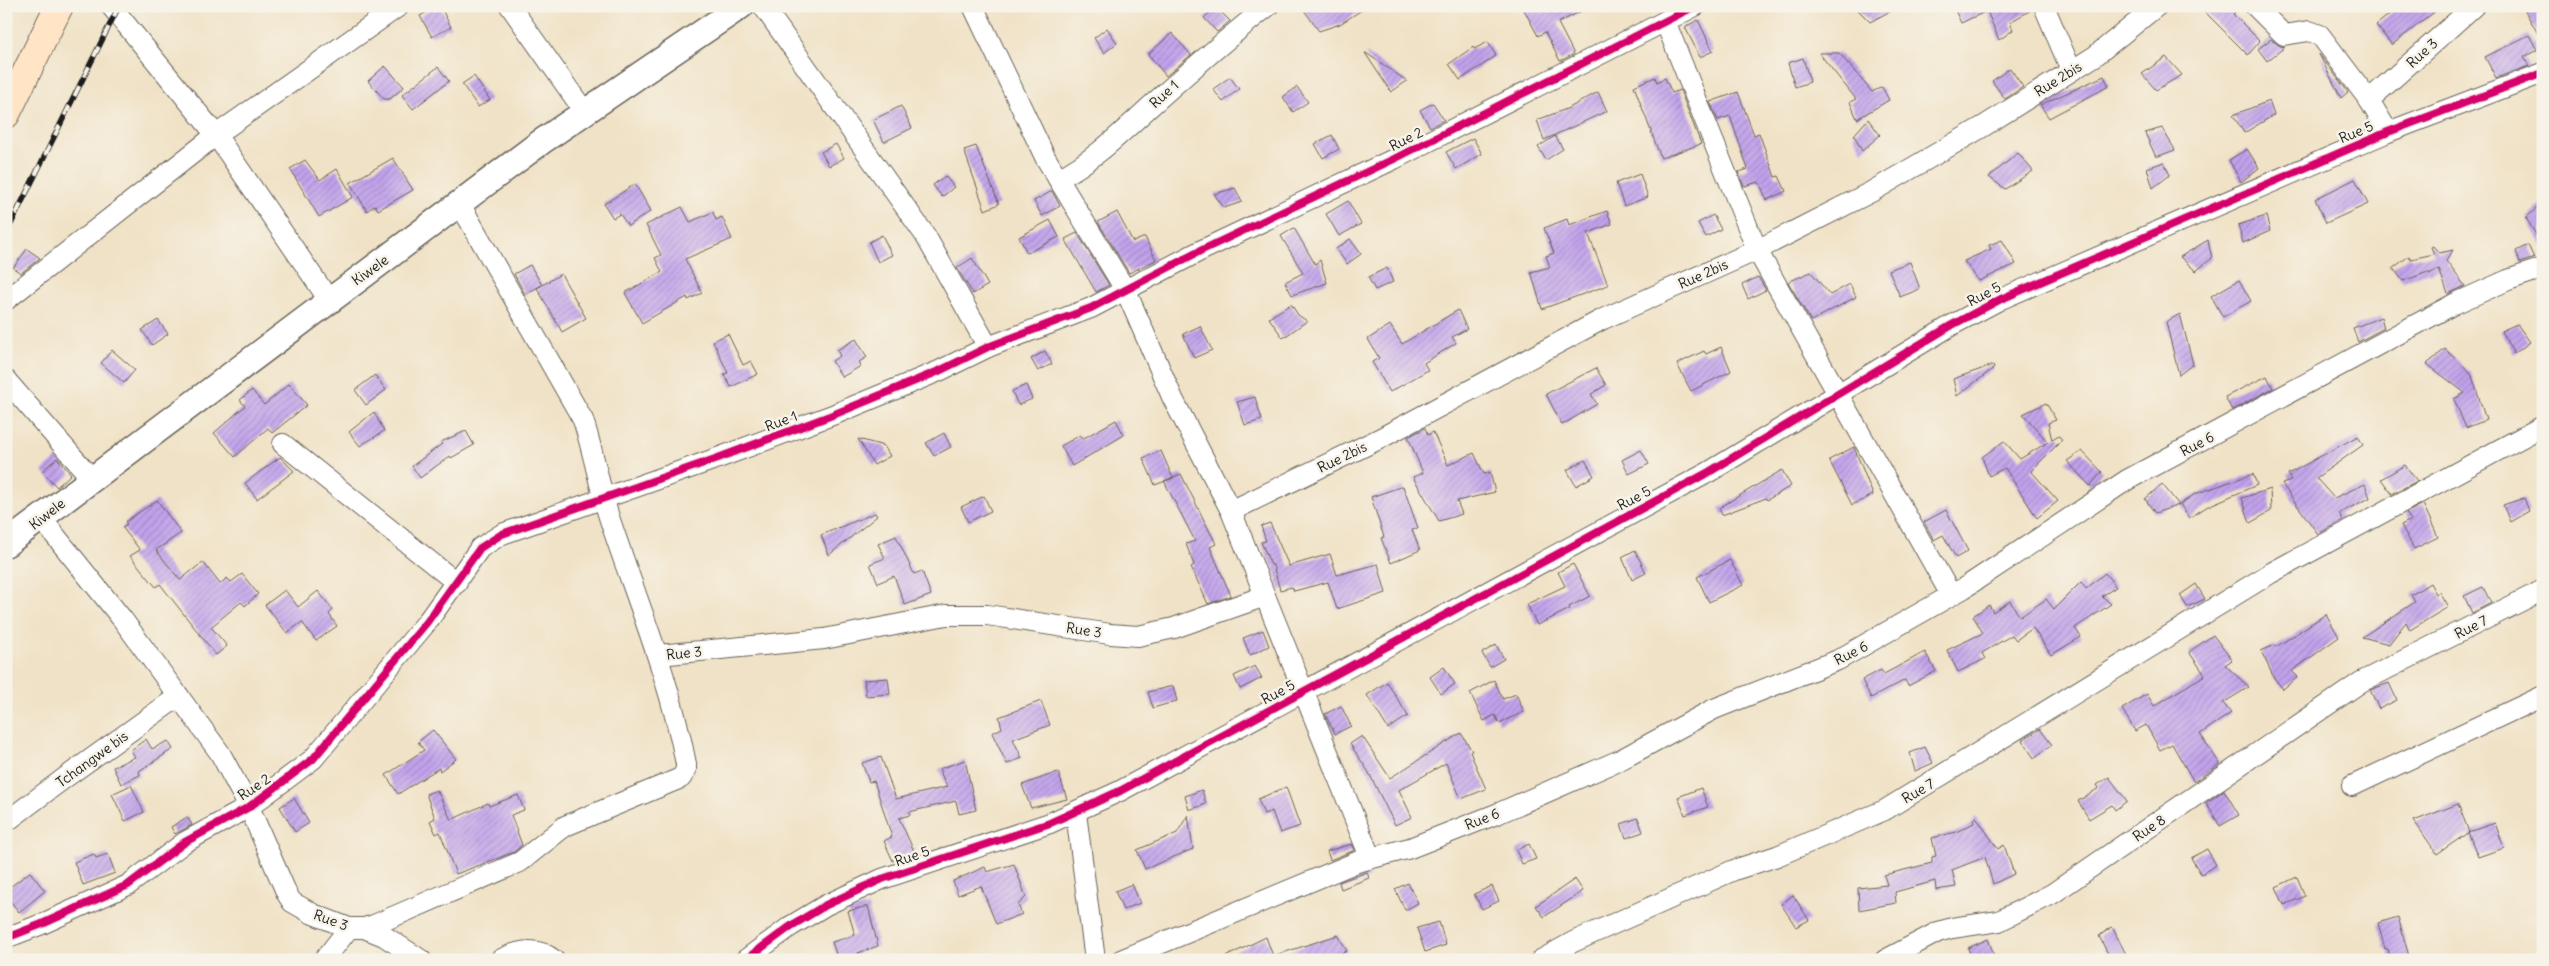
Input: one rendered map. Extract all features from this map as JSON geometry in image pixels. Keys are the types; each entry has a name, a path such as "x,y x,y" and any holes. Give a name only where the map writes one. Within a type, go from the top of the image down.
{"main road":[{"path":"6,114 59,6"}],"street":[{"path":"111,6 216,135 329,300"},
{"path":"6,300 216,135 399,6"},
{"path":"510,6 584,111"},
{"name":"Kiwele","path":"6,544 329,300 584,111 741,6"},
{"path":"763,6 925,235 988,347"},
{"path":"973,6 1024,116 1058,178 1126,291 1173,400 1232,511 1370,857"},
{"name":"Rue 1","path":"1058,178 1081,167 1101,152 1204,58 1268,6"},
{"name":"Rue 2","path":"1126,291 1200,251 1394,159 1695,6"},
{"path":"2044,6 2071,70"},
{"name":"Rue 2bis","path":"1232,511 1379,439 1603,319 1757,250 1870,192 1926,160 2114,43 2157,6"},
{"path":"2255,6 2284,35 2309,31 2320,35 2369,100 2388,132"},
{"name":"Rue 3","path":"2369,100 2474,6"},
{"path":"1665,22 1757,250 1951,595"},
{"name":"Rue 5","path":"745,960 791,926 826,905 882,879 1076,813 1304,692 1709,472 1952,325 2008,295 2388,132 2543,73"},
{"path":"460,204 582,420 594,454 602,498 659,655"},
{"name":"Rue 6","path":"1121,960 1370,857 1410,848 1482,820 1620,760 1714,709 1838,660 1951,595 2127,480 2454,304 2508,280 2543,268"},
{"name":"Rue 1","path":"457,583 480,548 502,534 835,414 939,371 988,347 1091,308 1126,291"},
{"path":"6,380 92,479"},
{"name":"Rue 7","path":"1540,960 1573,942 1734,870 1777,856 1885,810 2271,573 2543,426"},
{"path":"283,444 457,583"},
{"path":"41,518 123,620 179,696 220,753 249,807"},
{"name":"Rue 2","path":"6,938 42,924 128,885 185,842 249,807 313,759 457,583"},
{"name":"Rue 7","path":"2399,664 2543,590"},
{"name":"Rue 3","path":"249,807 286,894 300,908 356,928 520,862 549,836 565,826 681,778 685,774 686,764 659,655 824,639 946,615 987,615 1110,634 1138,636 1174,628 1265,596"},
{"name":"Rue 8","path":"1885,960 1938,932 1999,921 2046,897 2361,682 2399,664"},
{"name":"Tchangwe bis","path":"6,822 179,696"},
{"path":"2352,786 2543,696"},
{"path":"1076,813 1095,960"},
{"path":"324,960 356,928 384,936 421,960"},
{"path":"500,960 516,952 532,950 554,960"}],"building":[{"path":"440,6 451,27 432,37 420,16"},
{"path":"1301,6 1368,6 1340,24 1319,31"},
{"path":"1522,6 1591,6 1558,23 1574,54 1560,61 1545,32 1538,36"},
{"path":"1854,6 1900,6 1870,22"},
{"path":"1953,6 2032,6 2033,9 2010,22 2013,30 1999,40 1987,11 1961,23"},
{"path":"2199,6 2241,6 2233,14 2260,41 2248,55"},
{"path":"2400,6 2442,6 2392,45 2376,25"},
{"path":"2522,6 2543,6 2543,42"},
{"path":"1216,7 1230,21 1217,32 1204,18"},
{"path":"1698,20 1713,51 1700,57 1685,27"},
{"path":"1107,28 1117,43 1104,53 1094,38"},
{"path":"1172,33 1191,55 1166,76 1148,54"},
{"path":"2529,35 2537,50 2524,57 2529,66 2496,78 2485,57"},
{"path":"2271,39 2280,46 2285,47 2267,61 2258,49"},
{"path":"1488,42 1496,56 1460,80 1449,64 1473,47 1474,49"},
{"path":"1366,53 1407,81 1391,92"},
{"path":"1819,53 1839,53 1872,92 1882,87 1889,100 1857,119 1850,102 1856,99"},
{"path":"2319,54 2348,92 2341,98"},
{"path":"2166,57 2182,75 2156,90 2142,74"},
{"path":"1803,58 1810,82 1795,87 1788,63"},
{"path":"385,66 404,87 390,99 384,99 368,81"},
{"path":"438,67 449,81 413,109 402,95"},
{"path":"2010,68 2023,87 2005,99 1992,81"},
{"path":"474,76 490,100 478,107 462,84"},
{"path":"2104,76 2109,86 2049,118 2040,105"},
{"path":"1230,77 1239,89 1223,102 1213,89"},
{"path":"1655,77 1657,82 1665,78 1672,93 1680,90 1701,144 1661,158 1634,86"},
{"path":"1297,87 1308,102 1293,112 1283,97"},
{"path":"1598,92 1607,111 1544,140 1537,120 1569,108"},
{"path":"1738,92 1754,135 1759,133 1775,177 1779,176 1786,191 1767,200 1759,182 1744,186 1738,172 1748,169 1730,116 1718,120 1710,102"},
{"path":"2269,101 2274,115 2244,133 2233,115"},
{"path":"1433,103 1444,120 1430,127 1420,110"},
{"path":"901,106 912,128 884,142 873,120"},
{"path":"1868,119 1880,135 1862,151 1854,135"},
{"path":"2162,128 2175,150 2156,157 2145,133"},
{"path":"1332,135 1339,149 1323,158 1315,144"},
{"path":"1555,136 1563,149 1546,160 1538,147"},
{"path":"1473,138 1482,154 1456,169 1446,152"},
{"path":"836,144 844,158 829,166 821,152"},
{"path":"976,146 999,204 985,210 964,150"},
{"path":"2247,149 2259,168 2241,182 2229,160"},
{"path":"2018,153 2033,171 2005,189 1989,177"},
{"path":"393,158 413,190 378,210 375,205 367,211 350,183"},
{"path":"305,160 320,180 337,169 353,197 319,217 290,169"},
{"path":"2164,162 2170,175 2153,188 2147,168"},
{"path":"1640,174 1648,197 1624,206 1616,183"},
{"path":"945,176 954,187 942,197 933,185"},
{"path":"2355,179 2368,204 2326,223 2315,199"},
{"path":"635,184 651,211 628,226 620,214 613,218 604,204"},
{"path":"1235,188 1242,202 1224,208 1214,194"},
{"path":"1052,191 1060,206 1042,216 1034,201"},
{"path":"1348,201 1361,224 1339,236 1326,214"},
{"path":"2543,202 2543,246 2526,218"},
{"path":"682,207 690,222 713,212 716,220 722,217 732,239 685,259 702,293 688,300 687,297 642,323 625,293 662,272 655,258 661,255 646,225"},
{"path":"1607,211 1612,224 1588,233 1608,285 1542,309 1531,272 1550,267 1546,256 1554,253 1544,228 1567,219 1569,225"},
{"path":"1117,212 1133,242 1145,237 1156,260 1129,273 1098,222"},
{"path":"1713,215 1721,229 1706,237 1698,223"},
{"path":"2266,216 2270,231 2243,243 2238,225"},
{"path":"1050,220 1059,237 1027,253 1019,237"},
{"path":"1294,228 1315,264 1320,260 1327,283 1292,295 1285,282 1303,273 1281,236"},
{"path":"1077,233 1109,285 1096,292 1065,239"},
{"path":"882,235 892,255 878,262 869,242"},
{"path":"1350,239 1361,254 1347,264 1336,249"},
{"path":"2002,240 2016,264 1979,281 1964,261 1991,249 1989,245"},
{"path":"2208,240 2212,258 2196,271 2180,257"},
{"path":"2528,245 2534,258 2520,263 2516,251"},
{"path":"2433,246 2439,253 2453,250 2446,261 2465,286 2448,294 2439,269 2429,274 2428,272 2403,281 2393,268 2409,256 2411,259 2434,254 2431,247"},
{"path":"27,249 40,258 21,273 13,268"},
{"path":"972,258 988,285 973,294 957,268"},
{"path":"1910,262 1920,289 1900,297 1889,270"},
{"path":"530,265 542,285 525,294 514,274"},
{"path":"1387,268 1393,282 1375,290 1368,277"},
{"path":"1811,272 1830,295 1850,284 1856,297 1811,321 1788,282"},
{"path":"561,274 586,318 562,332 537,288"},
{"path":"1758,277 1766,290 1748,299 1742,285"},
{"path":"2239,280 2251,301 2223,317 2211,296"},
{"path":"1291,304 1298,315 1307,321 1283,338 1269,318"},
{"path":"1458,310 1467,329 1452,337 1456,343 1424,363 1428,370 1390,392 1372,362 1379,358 1368,339 1390,325 1402,344"},
{"path":"2180,314 2193,364 2179,375 2166,322"},
{"path":"2381,317 2384,328 2358,342 2353,328"},
{"path":"158,320 168,334 152,345 142,330"},
{"path":"2517,324 2530,342 2514,354 2501,331"},
{"path":"1200,326 1212,350 1194,358 1183,334"},
{"path":"728,334 743,365 751,361 758,374 731,387 724,374 728,373 713,341"},
{"path":"856,339 867,357 859,362 861,366 842,377 832,361 840,356 837,350"},
{"path":"1721,347 1731,371 1691,391 1677,364 1704,351 1706,354"},
{"path":"2445,349 2471,373 2486,420 2466,428 2454,399 2465,393 2427,364"},
{"path":"112,350 135,370 124,383 101,363"},
{"path":"1045,351 1052,364 1038,371 1031,359"},
{"path":"1993,365 1994,368 1957,396 1953,379"},
{"path":"1596,368 1606,385 1591,394 1597,404 1562,425 1546,394"},
{"path":"375,375 386,390 366,405 355,390"},
{"path":"2267,376 2273,388 2232,410 2225,397"},
{"path":"289,384 307,405 272,433 268,428 235,457 214,433 245,406 240,400 252,390 264,405"},
{"path":"1026,385 1032,399 1018,405 1012,391"},
{"path":"1255,397 1262,420 1245,425 1237,402"},
{"path":"2046,403 2056,420 2048,423 2052,440 2059,436 2062,440 2031,471 2058,501 2037,518 2005,468 1989,476 1982,457 2004,441 2020,459 2048,442 2023,414"},
{"path":"374,412 384,431 360,446 349,432"},
{"path":"1116,420 1124,435 1072,466 1061,446 1080,435 1082,439"},
{"path":"1425,428 1428,435 1433,432 1448,465 1474,453 1484,474 1490,472 1495,492 1457,501 1462,514 1439,521 1413,477 1423,473 1408,437"},
{"path":"466,431 474,445 451,458 450,456 420,478 412,466 442,444 441,442"},
{"path":"944,433 951,447 934,456 926,443"},
{"path":"2358,436 2363,445 2316,478 2334,498 2365,484 2370,498 2339,513 2343,520 2318,534 2282,484 2291,481 2288,474"},
{"path":"858,439 884,446 890,456 874,465"},
{"path":"1854,447 1873,495 1852,505 1829,460"},
{"path":"1641,450 1649,464 1629,474 1622,460"},
{"path":"1161,451 1173,478 1155,485 1143,458"},
{"path":"2082,451 2102,472 2090,486 2067,461"},
{"path":"280,457 294,471 257,499 245,483"},
{"path":"57,458 71,474 57,487 42,471"},
{"path":"1585,460 1594,476 1576,486 1567,470"},
{"path":"2405,465 2417,481 2392,494 2381,479"},
{"path":"1782,470 1791,486 1767,500 1766,498 1722,515 1719,508"},
{"path":"1181,474 1216,544 1210,547 1231,596 1208,604 1191,567 1194,565 1186,544 1195,541 1164,481"},
{"path":"2253,474 2257,485 2208,506 2189,518 2180,504 2195,494"},
{"path":"2162,484 2179,505 2155,513 2145,499"},
{"path":"1403,486 1418,528 1412,530 1420,550 1391,563 1381,538 1384,537 1371,497"},
{"path":"2270,489 2271,511 2250,523 2242,498"},
{"path":"984,496 991,511 968,522 961,507"},
{"path":"2524,498 2529,511 2510,522 2503,505"},
{"path":"157,500 181,533 156,550 180,580 203,562 220,584 227,578 231,582 242,574 258,594 245,606 241,602 211,627 227,646 216,655 160,584 156,587 130,556 140,550 122,527 127,524 125,522"},
{"path":"2423,504 2438,537 2414,549 2401,525 2411,520 2406,513"},
{"path":"1946,510 1968,551 1956,558 1943,535 1934,540 1924,522"},
{"path":"875,513 877,516 829,555 821,535"},
{"path":"1270,523 1289,566 1330,554 1337,575 1378,564 1386,593 1337,609 1328,582 1294,591 1292,587 1280,590 1273,565 1271,565 1261,542 1266,541 1261,526"},
{"path":"896,536 914,574 922,571 931,595 905,605 894,576 878,583 870,564 885,558 878,544"},
{"path":"1635,550 1646,573 1632,580 1622,557"},
{"path":"1730,560 1743,585 1709,602 1697,577"},
{"path":"1573,564 1590,596 1569,607 1570,609 1537,625 1527,604 1565,586 1558,572"},
{"path":"2105,573 2116,587 2102,596 2111,604 2075,628 2081,637 2051,655 2033,628 2016,640 2012,635 1982,653 1985,659 1958,672 1947,650 1983,633 1973,616 1989,605 1993,612 2010,601 2020,617 2046,599 2054,609 2081,582 2086,589"},
{"path":"2430,583 2436,594 2439,592 2448,607 2410,630 2406,622 2389,644 2362,637 2415,602 2411,595"},
{"path":"2196,584 2205,599 2187,607 2180,595"},
{"path":"2483,587 2491,603 2472,613 2464,596"},
{"path":"285,590 298,607 318,591 333,610 329,614 337,626 316,641 302,622 287,633 265,605"},
{"path":"2326,614 2339,637 2292,671 2298,677 2283,689 2274,678 2261,651 2275,645 2276,647"},
{"path":"1263,630 1269,646 1250,655 1243,638"},
{"path":"2213,635 2232,660 2225,665 2249,687 2223,703 2231,713 2200,734 2220,764 2194,782 2172,744 2160,750 2146,725 2135,731 2122,709 2147,694 2154,706 2205,675 2189,652"},
{"path":"1496,645 1504,659 1490,667 1482,653"},
{"path":"1925,652 1936,671 1908,686 1905,680 1871,698 1862,680 1881,670 1884,674"},
{"path":"1255,666 1262,678 1240,689 1234,676"},
{"path":"1444,667 1455,684 1441,694 1430,677"},
{"path":"888,678 890,694 866,696 864,680"},
{"path":"1494,680 1503,699 1516,694 1524,712 1499,723 1495,715 1484,721 1470,693"},
{"path":"1387,682 1408,716 1388,729 1367,695"},
{"path":"2389,683 2397,700 2379,709 2370,690"},
{"path":"1173,686 1177,701 1153,708 1148,692"},
{"path":"1041,701 1050,725 1013,739 1022,758 1007,764 992,733 1002,728 999,717"},
{"path":"1341,706 1351,726 1335,734 1325,714"},
{"path":"2040,729 2052,745 2034,758 2022,740"},
{"path":"433,730 456,759 440,771 439,768 398,794 386,775 424,750 418,742"},
{"path":"1461,733 1472,751 1470,752 1486,789 1461,799 1446,763 1399,790 1412,817 1395,825 1368,771 1350,744 1362,736 1390,778"},
{"path":"146,739 152,749 168,741 173,749 139,771 140,775 121,784 113,767 135,757 131,750"},
{"path":"1925,747 1933,763 1915,771 1910,753"},
{"path":"881,757 896,799 947,787 939,769 965,760 976,810 959,814 956,801 909,812 910,815 899,818 914,851 893,861 884,841 892,837 874,781 869,782 862,763"},
{"path":"1058,772 1067,799 1031,808 1022,785"},
{"path":"2109,777 2127,801 2115,810 2112,805 2089,819 2078,801 2099,788 2097,785"},
{"path":"131,785 144,812 125,821 112,794"},
{"path":"1286,787 1300,826 1280,833 1272,811 1264,814 1258,799"},
{"path":"1701,788 1708,807 1685,815 1678,797"},
{"path":"437,790 451,820 488,803 489,806 518,795 524,810 511,815 522,845 514,852 456,874 440,832 436,834 430,821 435,818 426,794"},
{"path":"1202,790 1206,804 1189,810 1185,796"},
{"path":"2224,790 2239,815 2220,826 2206,803"},
{"path":"294,798 309,823 295,832 280,807"},
{"path":"2458,804 2469,832 2437,854 2414,821"},
{"path":"1188,815 1193,849 1145,869 1137,850 1177,833"},
{"path":"187,817 192,825 175,834 171,827"},
{"path":"1976,817 1998,849 2004,845 2014,874 1993,884 1985,857 1952,870 1956,887 1936,890 1935,881 1895,892 1896,903 1859,910 1858,888 1887,885 1884,875 1932,863 1932,857 1936,856 1932,838 1956,832 1974,823 1973,819"},
{"path":"1638,818 1643,832 1626,838 1621,824"},
{"path":"2495,823 2504,848 2478,857 2468,832"},
{"path":"1352,844 1355,850 1330,860 1327,851"},
{"path":"1529,844 1536,859 1522,864 1516,850"},
{"path":"2207,849 2216,865 2201,874 2191,858"},
{"path":"94,854 96,858 108,854 115,873 83,885 74,862"},
{"path":"1014,864 1026,897 1018,905 1022,914 996,924 981,886 958,895 953,881 985,867 987,872"},
{"path":"30,872 45,891 19,912 6,896 6,890"},
{"path":"1367,872 1369,878 1341,889 1339,882"},
{"path":"2297,877 2305,896 2284,905 2276,887"},
{"path":"1575,879 1583,891 1544,917 1536,906"},
{"path":"1408,883 1418,903 1405,910 1395,889"},
{"path":"1132,884 1140,903 1123,910 1115,891"},
{"path":"1492,886 1499,901 1482,909 1474,894"},
{"path":"1793,895 1809,920 1796,927 1781,904"},
{"path":"868,906 878,946 858,953 860,960 838,960 832,942 855,935 848,911"},
{"path":"2398,917 2410,960 2391,960 2388,949 2385,949 2378,923"},
{"path":"1439,922 1446,945 1425,952 1417,928"},
{"path":"2112,927 2129,960 2111,960 2099,936"},
{"path":"1338,935 1347,951 1325,960 1273,960 1272,957 1266,960 1219,960 1266,937 1273,956"},
{"path":"1988,939 1996,960 1972,960 1968,948"}],"railway":[{"path":"6,234 119,6"}],"cycle path":[{"path":"6,938 42,924 128,885 185,842 249,807 313,759 427,622 480,548 502,534 718,458 835,414 939,371 988,347 1091,308 1200,251 1394,159 1695,6"},
{"path":"745,960 791,926 826,905 882,879 1050,823 1120,791 1709,472 1952,325 2001,299 2388,132 2543,73"}]}
